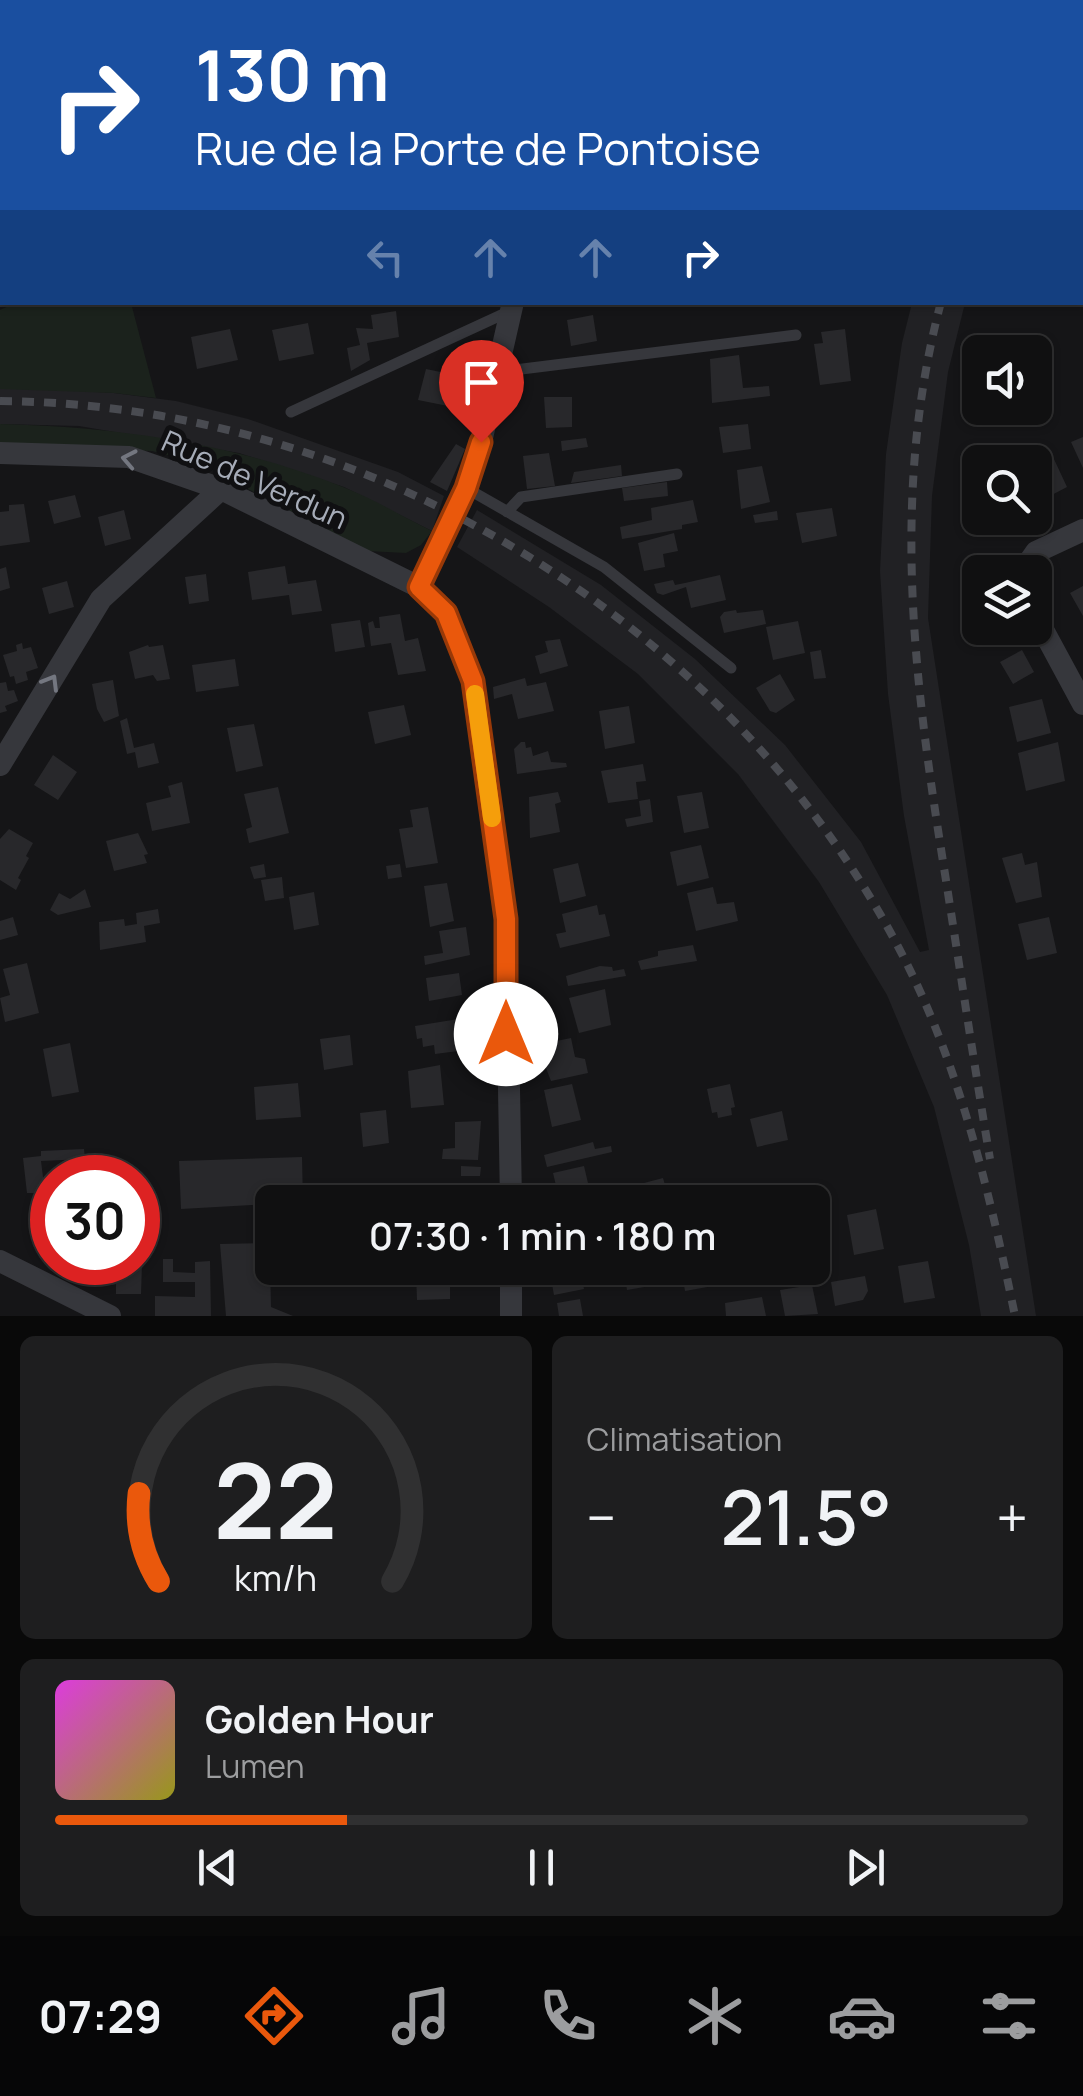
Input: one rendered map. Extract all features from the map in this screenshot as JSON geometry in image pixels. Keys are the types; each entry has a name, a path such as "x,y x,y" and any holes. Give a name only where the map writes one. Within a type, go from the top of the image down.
{"street":[{"path":"510,1185 506,919 473,681 446,613 419,587 466,488 481,442 512,307"},
{"name":"Rue de Verdun","path":"0,452 129,456 221,490 419,587"},
{"path":"0,765 101,599 221,490"},
{"path":"1034,555 1083,530"},
{"path":"1051,645 1083,704"},
{"path":"0,1262 110,1316"},
{"path":"511,1285 511,1316"}],"lane":[{"path":"292,412 512,307"},
{"path":"497,372 796,336"},
{"path":"507,512 521,496 678,474"},
{"path":"466,488 604,567 731,668"}],"shaded area":[{"path":"11,305 132,305 156,398 0,389 0,310"},
{"path":"912,305 965,305 948,372 932,496 928,618 1036,1316 981,1316 969,1245 934,1107 887,995 819,882 738,774 638,674 549,607 457,547 477,510 601,585 695,659 785,745 861,842 920,952 929,950 904,816 888,694 880,571 886,454"},
{"path":"0,389 176,401 248,419 398,472 444,496 432,531 344,487 239,453 79,426 0,424"},
{"path":"0,424 131,434 260,459 355,492 432,531 421,545 406,553 367,551 198,463 152,451 0,447"}],"building":[{"path":"396,311 399,337 367,343 370,360 351,371 347,348 360,345 356,328 373,329 371,315"},
{"path":"593,315 597,341 571,346 567,320"},
{"path":"308,323 314,354 279,361 272,330"},
{"path":"230,329 238,360 197,369 191,337"},
{"path":"845,329 851,381 820,385 814,344 823,343 821,332"},
{"path":"739,355 743,388 769,386 770,396 712,403 710,359"},
{"path":"426,369 465,377 458,408 418,400"},
{"path":"544,397 572,397 572,427 546,428"},
{"path":"748,424 751,449 723,453 719,427"},
{"path":"1083,437 1083,468 1071,442"},
{"path":"586,438 588,447 562,451 561,441"},
{"path":"456,444 465,449 447,491 430,482"},
{"path":"549,453 555,486 527,489 523,456"},
{"path":"1052,457 1067,487 1052,495"},
{"path":"621,465 622,476 571,483 574,472"},
{"path":"762,466 770,502 741,509 737,470"},
{"path":"667,482 668,496 624,501 622,488"},
{"path":"75,495 81,517 54,524 48,501"},
{"path":"693,500 698,522 682,525 682,529 622,539 620,527 652,520 651,508"},
{"path":"24,504 30,542 0,546 0,512 9,511 9,505"},
{"path":"832,508 837,536 802,543 796,513"},
{"path":"124,510 131,539 105,546 98,517"},
{"path":"777,511 778,520 755,523 753,515"},
{"path":"674,533 678,551 663,554 665,567 644,571 638,543"},
{"path":"285,566 288,584 316,580 322,611 292,615 289,595 252,600 248,572"},
{"path":"6,567 10,588 0,591 0,569"},
{"path":"206,574 209,601 189,604 185,577"},
{"path":"720,575 726,600 691,608 686,587 663,595 657,593 654,584 673,580 675,585"},
{"path":"67,581 74,607 49,614 42,588"},
{"path":"1083,586 1083,616 1070,593"},
{"path":"736,610 763,610 766,624 724,633 720,617"},
{"path":"400,614 405,641 418,638 426,671 398,675 391,643 371,646 368,623 373,621 375,628 380,628 379,617"},
{"path":"360,620 365,647 335,652 331,624"},
{"path":"798,621 805,653 773,660 766,627"},
{"path":"560,639 568,666 540,674 535,656 548,652 545,641"},
{"path":"22,643 23,649 31,647 38,668 26,672 28,680 16,684 3,655 17,651 16,645"},
{"path":"148,645 163,645 170,679 157,681 153,675 135,679 129,652"},
{"path":"821,650 826,678 814,679 810,652"},
{"path":"1022,650 1034,672 1013,684 1000,662"},
{"path":"235,659 239,686 196,692 192,665"},
{"path":"780,674 795,700 776,713 770,711 756,688"},
{"path":"525,678 527,686 546,682 554,711 518,719 512,694 494,699 493,687"},
{"path":"113,680 119,716 104,722 92,684"},
{"path":"6,682 8,691 14,690 18,701 5,706 7,711 0,713 0,683"},
{"path":"1042,699 1051,733 1017,742 1009,707"},
{"path":"404,705 411,735 375,744 368,712"},
{"path":"629,706 635,743 605,749 599,711"},
{"path":"127,718 134,748 154,743 159,763 138,768 135,752 127,754 120,721"},
{"path":"254,724 263,766 236,772 227,728"},
{"path":"525,742 526,748 531,747 533,756 548,751 551,762 566,763 567,767 517,774 514,749"},
{"path":"1058,742 1065,781 1026,791 1018,753"},
{"path":"53,755 77,772 58,800 34,785"},
{"path":"643,764 646,781 636,782 638,799 608,803 601,771"},
{"path":"182,782 190,823 152,831 146,803 171,797 168,786"},
{"path":"278,787 289,833 249,843 246,829 252,827 244,794"},
{"path":"558,792 561,802 555,804 560,832 530,838 529,797"},
{"path":"702,792 709,828 684,833 677,796"},
{"path":"650,799 653,822 627,827 625,819 641,816 639,801"},
{"path":"428,807 438,863 406,868 399,829 413,827 410,810"},
{"path":"9,829 33,843 16,890 0,880 0,839"},
{"path":"138,833 148,854 144,855 147,863 114,871 106,841"},
{"path":"701,845 709,878 677,886 670,852"},
{"path":"1022,853 1025,865 1037,862 1042,897 1016,903 1002,858"},
{"path":"578,863 586,896 560,903 553,869"},
{"path":"264,864 266,877 254,879 250,867"},
{"path":"400,864 402,877 388,879 386,866"},
{"path":"282,877 284,898 265,901 261,880"},
{"path":"447,883 454,921 430,927 424,886"},
{"path":"713,887 717,904 734,902 738,921 696,931 687,893"},
{"path":"85,889 91,907 58,915 50,910 59,893 70,899"},
{"path":"314,892 319,925 294,930 289,897"},
{"path":"597,905 599,915 605,914 610,936 560,948 556,934 566,932 562,914"},
{"path":"158,909 160,923 144,926 146,942 100,950 99,922 124,919 125,926 137,924 136,913"},
{"path":"13,917 18,935 0,940 0,921"},
{"path":"1049,917 1057,953 1027,960 1018,924"},
{"path":"466,927 470,955 425,965 424,956 443,953 439,931"},
{"path":"693,945 697,961 641,970 638,961 658,956 658,951"},
{"path":"27,963 39,1013 5,1022 0,998 10,995 3,969"},
{"path":"600,966 612,967 613,971 624,969 626,976 568,986 566,976"},
{"path":"459,973 462,995 429,1001 426,978"},
{"path":"605,989 611,1025 579,1033 569,998"},
{"path":"471,1017 474,1049 435,1054 434,1045 423,1047 422,1038 417,1039 415,1026"},
{"path":"350,1035 353,1065 324,1070 320,1039"},
{"path":"571,1038 575,1057 585,1059 588,1073 551,1081 537,1045"},
{"path":"70,1043 79,1092 52,1097 43,1049"},
{"path":"440,1065 444,1105 411,1108 408,1071"},
{"path":"298,1083 301,1117 256,1120 254,1087"},
{"path":"572,1084 581,1120 552,1127 544,1090"},
{"path":"730,1084 735,1107 731,1108 732,1115 718,1118 717,1112 712,1113 707,1089"},
{"path":"386,1110 389,1143 363,1147 360,1113"},
{"path":"782,1111 788,1140 757,1147 750,1119"},
{"path":"481,1121 478,1160 442,1159 443,1149 455,1148 455,1122"},
{"path":"593,1142 595,1149 611,1146 612,1152 547,1167 544,1155"},
{"path":"84,1149 85,1155 41,1155 41,1151"},
{"path":"30,1157 30,1193 27,1193 23,1158"},
{"path":"302,1157 303,1185 255,1185 255,1205 181,1209 179,1161"},
{"path":"461,1166 481,1167 480,1176 461,1176"},
{"path":"584,1166 588,1185 556,1185 553,1173"},
{"path":"663,1178 665,1185 644,1185"},
{"path":"876,1209 884,1249 854,1255 847,1215"},
{"path":"255,1243 255,1285 270,1285 271,1307 293,1316 226,1316 220,1244"},
{"path":"163,1259 173,1259 173,1272 195,1273 195,1262 210,1261 211,1316 155,1316 155,1296 195,1297 195,1282 163,1282"},
{"path":"928,1261 935,1298 904,1303 898,1266"},
{"path":"865,1276 868,1291 863,1300 835,1306 831,1282"},
{"path":"116,1285 141,1285 141,1294 116,1294"},
{"path":"416,1285 450,1285 450,1299 417,1300"},
{"path":"552,1285 583,1285 584,1289 554,1295"},
{"path":"626,1285 650,1286 627,1290"},
{"path":"684,1285 713,1285 713,1286 685,1291"},
{"path":"812,1285 818,1314 785,1316 780,1290"},
{"path":"762,1297 766,1316 726,1316 725,1303"},
{"path":"580,1299 583,1316 559,1316 557,1303"}],"railway":[{"path":"940,305 925,374 916,445 912,588 924,731 990,1159"},
{"path":"0,401 138,412 274,442 404,491 527,556 640,636 742,730 831,837 903,956 957,1087 984,1178 1015,1316"}],"slow traffic":[{"path":"475,694 492,818"}],"route":[{"path":"481,442 466,488 419,587 446,613 473,681 506,919 506,1034"}]}
